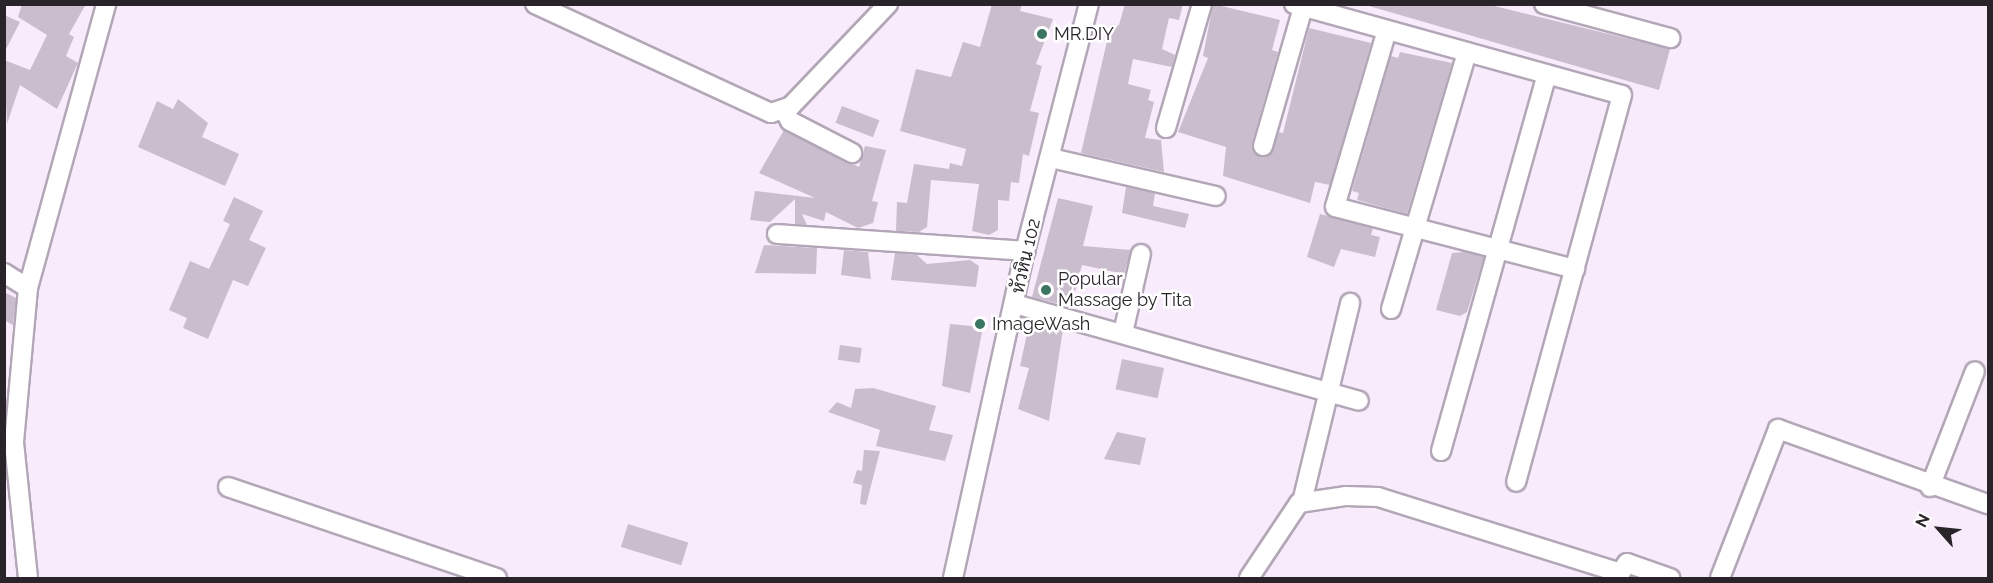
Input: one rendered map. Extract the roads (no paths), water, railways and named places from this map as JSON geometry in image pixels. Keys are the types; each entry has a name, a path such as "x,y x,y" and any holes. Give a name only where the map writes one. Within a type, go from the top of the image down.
{"street":[{"path":"28,579 14,442 28,288 106,4"},
{"path":"535,4 771,113 784,110 888,4"},
{"name":"หัวหิน 102","path":"953,579 1015,304 1024,251 1051,158 1089,4"},
{"path":"1166,128 1202,4"},
{"path":"1544,4 1670,38"},
{"path":"1263,146 1299,6 1622,95 1516,482"},
{"path":"1387,30 1335,207 1575,269"},
{"path":"1391,309 1467,52"},
{"path":"1441,451 1547,75"},
{"path":"784,110 790,121 852,153"},
{"path":"1051,158 1216,196"},
{"path":"777,234 1024,251"},
{"path":"1123,333 1141,254"},
{"path":"4,273 28,288"},
{"path":"1249,579 1302,502 1326,392 1350,303"},
{"path":"1015,304 1359,401"},
{"path":"1930,487 1976,371"},
{"path":"1720,579 1778,429 1930,487 1989,504"},
{"path":"228,487 497,579"},
{"path":"1302,502 1378,497 1619,576 1628,563 1636,564 1670,579"}],"place":[{"name":"MR.DIY","path":"1042,34"},
{"name":"Popular Massage by Tita","path":"1046,290"},
{"name":"ImageWash","path":"980,324"}]}
